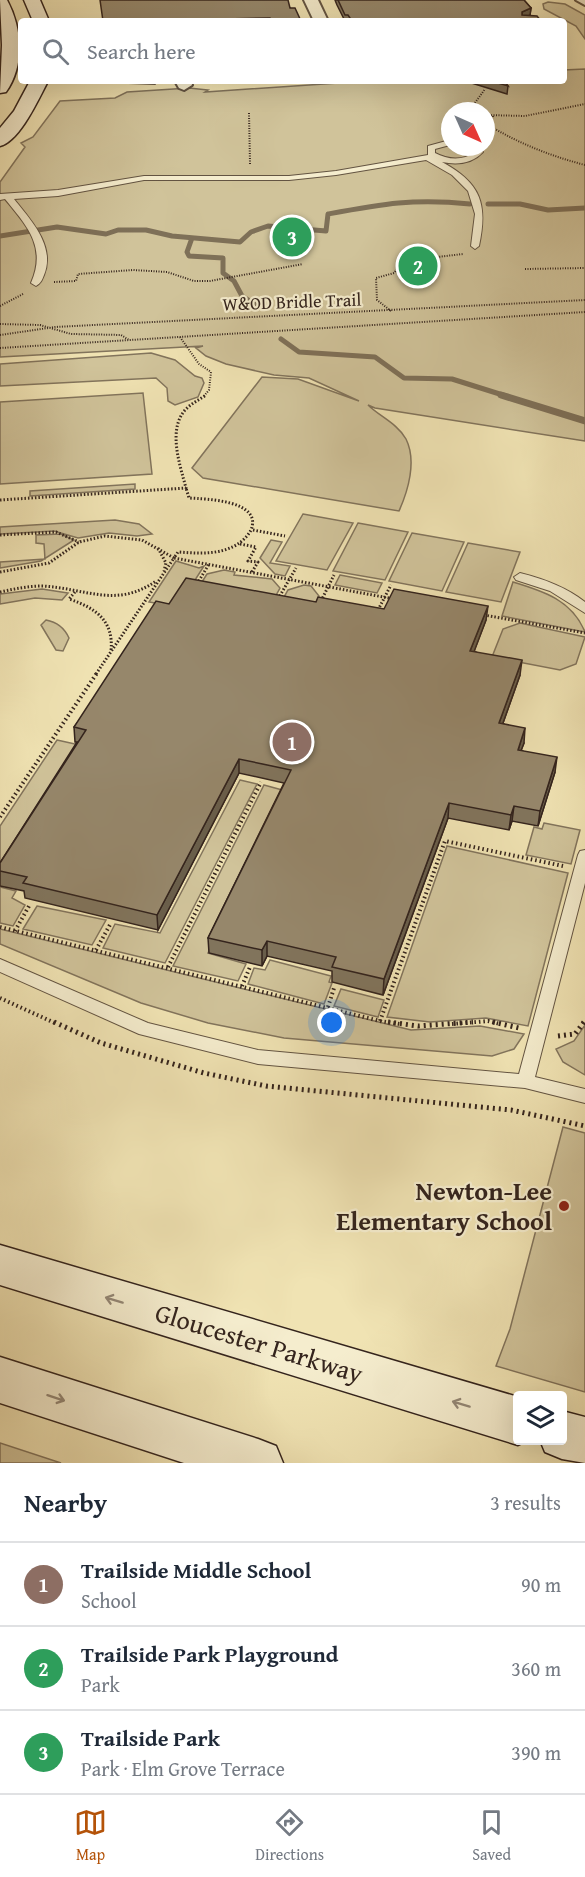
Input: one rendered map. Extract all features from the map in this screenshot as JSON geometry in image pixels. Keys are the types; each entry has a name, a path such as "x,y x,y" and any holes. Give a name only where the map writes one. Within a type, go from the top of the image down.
{"main road":[{"path":"32,0 40,18"},
{"path":"0,2 12,39 10,64 0,88"},
{"path":"0,140 22,113 37,84"},
{"name":"Gloucester Parkway","path":"0,1265 513,1419"},
{"path":"0,1380 258,1463"},
{"path":"567,1436 585,1441"}],"street":[{"path":"311,0 320,18"}],"lane":[{"path":"430,157 430,148 441,145"},
{"path":"4,197 58,193 144,178 251,180 336,173 430,157 467,160 475,156"},
{"path":"430,157 461,177 474,192 482,221 475,246"},
{"path":"4,197 35,231 43,258 40,276 36,283"},
{"path":"520,577 550,586 585,609"},
{"path":"525,1081 583,863"},
{"path":"0,965 145,1029 258,1057 525,1081 585,1096"}],"path":[{"path":"476,102 485,89"},
{"path":"495,116 525,116 585,104"},
{"path":"249,113 251,180"},
{"path":"495,129 529,147 585,165"},
{"path":"392,312 376,300 376,278 393,273 403,261 455,256 471,252 475,246"},
{"path":"76,281 78,274 133,270 167,272 194,281 223,280 303,264"},
{"path":"525,268 585,268"},
{"path":"0,306 21,295 36,283"},
{"name":"W&OD Bridle Trail","path":"0,335 49,328 172,320 392,312 585,300"},
{"path":"0,348 585,312"},
{"path":"0,324 49,328 70,334 121,334 130,340"},
{"path":"0,817 178,552 212,554 232,549 248,539 253,530 253,520 247,510 211,497 189,498 178,455 179,423 186,410 209,394 212,384 211,372 199,364 180,337"},
{"path":"140,484 141,491"},
{"path":"0,500 186,488"},
{"path":"25,491 25,499"},
{"path":"253,530 285,536"},
{"path":"0,535 56,532 79,542"},
{"path":"0,572 49,563 79,542 105,536 127,537 158,547 174,558 395,600"},
{"path":"240,544 256,548 248,561 258,562 252,572"},
{"path":"0,592 43,586 99,597 117,597 141,591 162,576 166,563 158,547"},
{"path":"192,591 209,564"},
{"path":"275,605 296,568"},
{"path":"327,606 319,604 334,575"},
{"path":"373,619 391,585"},
{"path":"76,591 69,599 96,609 109,625 112,634 110,653"},
{"path":"475,614 585,633"},
{"path":"168,967 261,782"},
{"path":"380,1021 445,841 583,863"},
{"path":"15,931 28,906"},
{"path":"96,950 111,923"},
{"path":"0,927 380,1021 418,1026 488,1022 569,1037 580,1031 585,1020"},
{"path":"242,986 250,967"},
{"path":"328,1007 334,988"}],"shaded area":[{"path":"548,2 565,4 585,15 585,39 576,26 567,21 567,18 561,18 544,9 543,4"},
{"path":"585,69 585,441 375,408 368,405 403,434 409,448 410,476 399,511 203,478 192,468 262,377 298,379 359,401 309,378 274,375 226,364 206,356 196,348 203,346 0,357 0,182 25,147 21,143 33,137 60,101 115,98 127,92 189,88 208,90 205,92 324,84 567,84 567,70"},
{"path":"151,353 175,360 195,376 202,378 204,383 198,397 175,405 168,401 167,388 156,378 0,386 0,364"},
{"path":"143,393 152,474 0,484 0,402"},
{"path":"135,484 135,489 30,496 30,491"},
{"path":"303,514 353,523 327,570 276,561"},
{"path":"115,520 139,524 152,534 137,536 109,533 78,538 54,531 0,534 0,527"},
{"path":"358,523 408,532 385,580 333,571"},
{"path":"412,533 464,542 442,591 389,581"},
{"path":"61,534 74,540 45,558 44,544 36,543 36,535"},
{"path":"271,540 282,542 270,563 290,566 285,576 275,574 260,558"},
{"path":"468,543 520,552 501,602 446,592"},
{"path":"44,559 41,561 0,568 0,562"},
{"path":"176,561 199,568 204,566 188,591 172,606 149,602"},
{"path":"224,570 235,572 234,575 272,579 280,588 270,606 195,593 207,574"},
{"path":"340,575 382,583 377,593 335,585"},
{"path":"513,582 546,593 564,604 579,621 585,632 502,616"},
{"path":"304,585 311,586 319,596 310,614 278,608 288,590"},
{"path":"42,589 68,593 62,600 35,598 0,604 0,594"},
{"path":"46,620 60,626 67,634 69,638 63,651 56,650 41,625"},
{"path":"520,623 585,637 576,664 560,670 492,657 503,629"},
{"path":"57,740 84,746 0,880 0,826"},
{"path":"240,780 257,784 165,963 103,948 115,924 160,933"},
{"path":"264,785 286,791 208,953 246,964 238,981 173,966"},
{"path":"544,823 580,830 571,864 526,855 534,827 542,829"},
{"path":"447,846 568,873 528,1026 486,1018 430,1022 387,1017"},
{"path":"0,887 16,891 12,898 25,905 13,926 0,923"},
{"path":"37,906 106,920 92,945 23,929"},
{"path":"0,929 411,1030 480,1026 524,1034 514,1049 492,1056 284,1038 208,1023 141,1003 0,944"},
{"path":"270,960 331,976 329,982 332,983 324,1004 248,984 254,968 265,970"},
{"path":"341,989 384,1000 378,1017 334,1006"},
{"path":"585,1025 585,1075 563,1062 556,1049 574,1041"},
{"name":"Newton-Lee Elementary School","path":"563,1127 585,1133 585,1392 496,1366 510,1329"},
{"path":"0,1443 61,1463 0,1463"}],"building":[{"path":"100,0 288,0 290,8 295,8 300,18 270,18 103,18"},
{"path":"338,0 524,0 531,8 522,12 522,15 539,18 350,18 345,15"},
{"path":"186,578 316,602 318,597 384,609 394,589 488,606 470,651 522,660 499,723 525,728 518,750 557,757 540,811 514,806 511,815 449,803 384,979 332,967 336,957 267,941 262,950 208,938 291,770 239,759 157,915 23,883 27,877 0,871 0,863 86,730 74,727 156,601 169,604"}],"waterway":[{"path":"0,236 57,227 106,234 118,230 146,230 172,236 240,242 251,232 268,226 326,231 328,214 365,207 415,202 470,204"},
{"path":"488,204 520,204 548,210 585,208"},
{"path":"192,238 187,252 189,256 223,258 223,273 234,281 242,296 259,307"},
{"path":"281,339 299,352 375,357 404,378 452,379 506,396"},
{"path":"501,395 585,421"}],"place":[{"name":"Trailside Park","path":"292,237"},
{"name":"Trailside Park Playground","path":"418,266"},
{"name":"Trailside Middle School","path":"292,742"},
{"name":"Newton-Lee Elementary School","path":"564,1206"}]}
